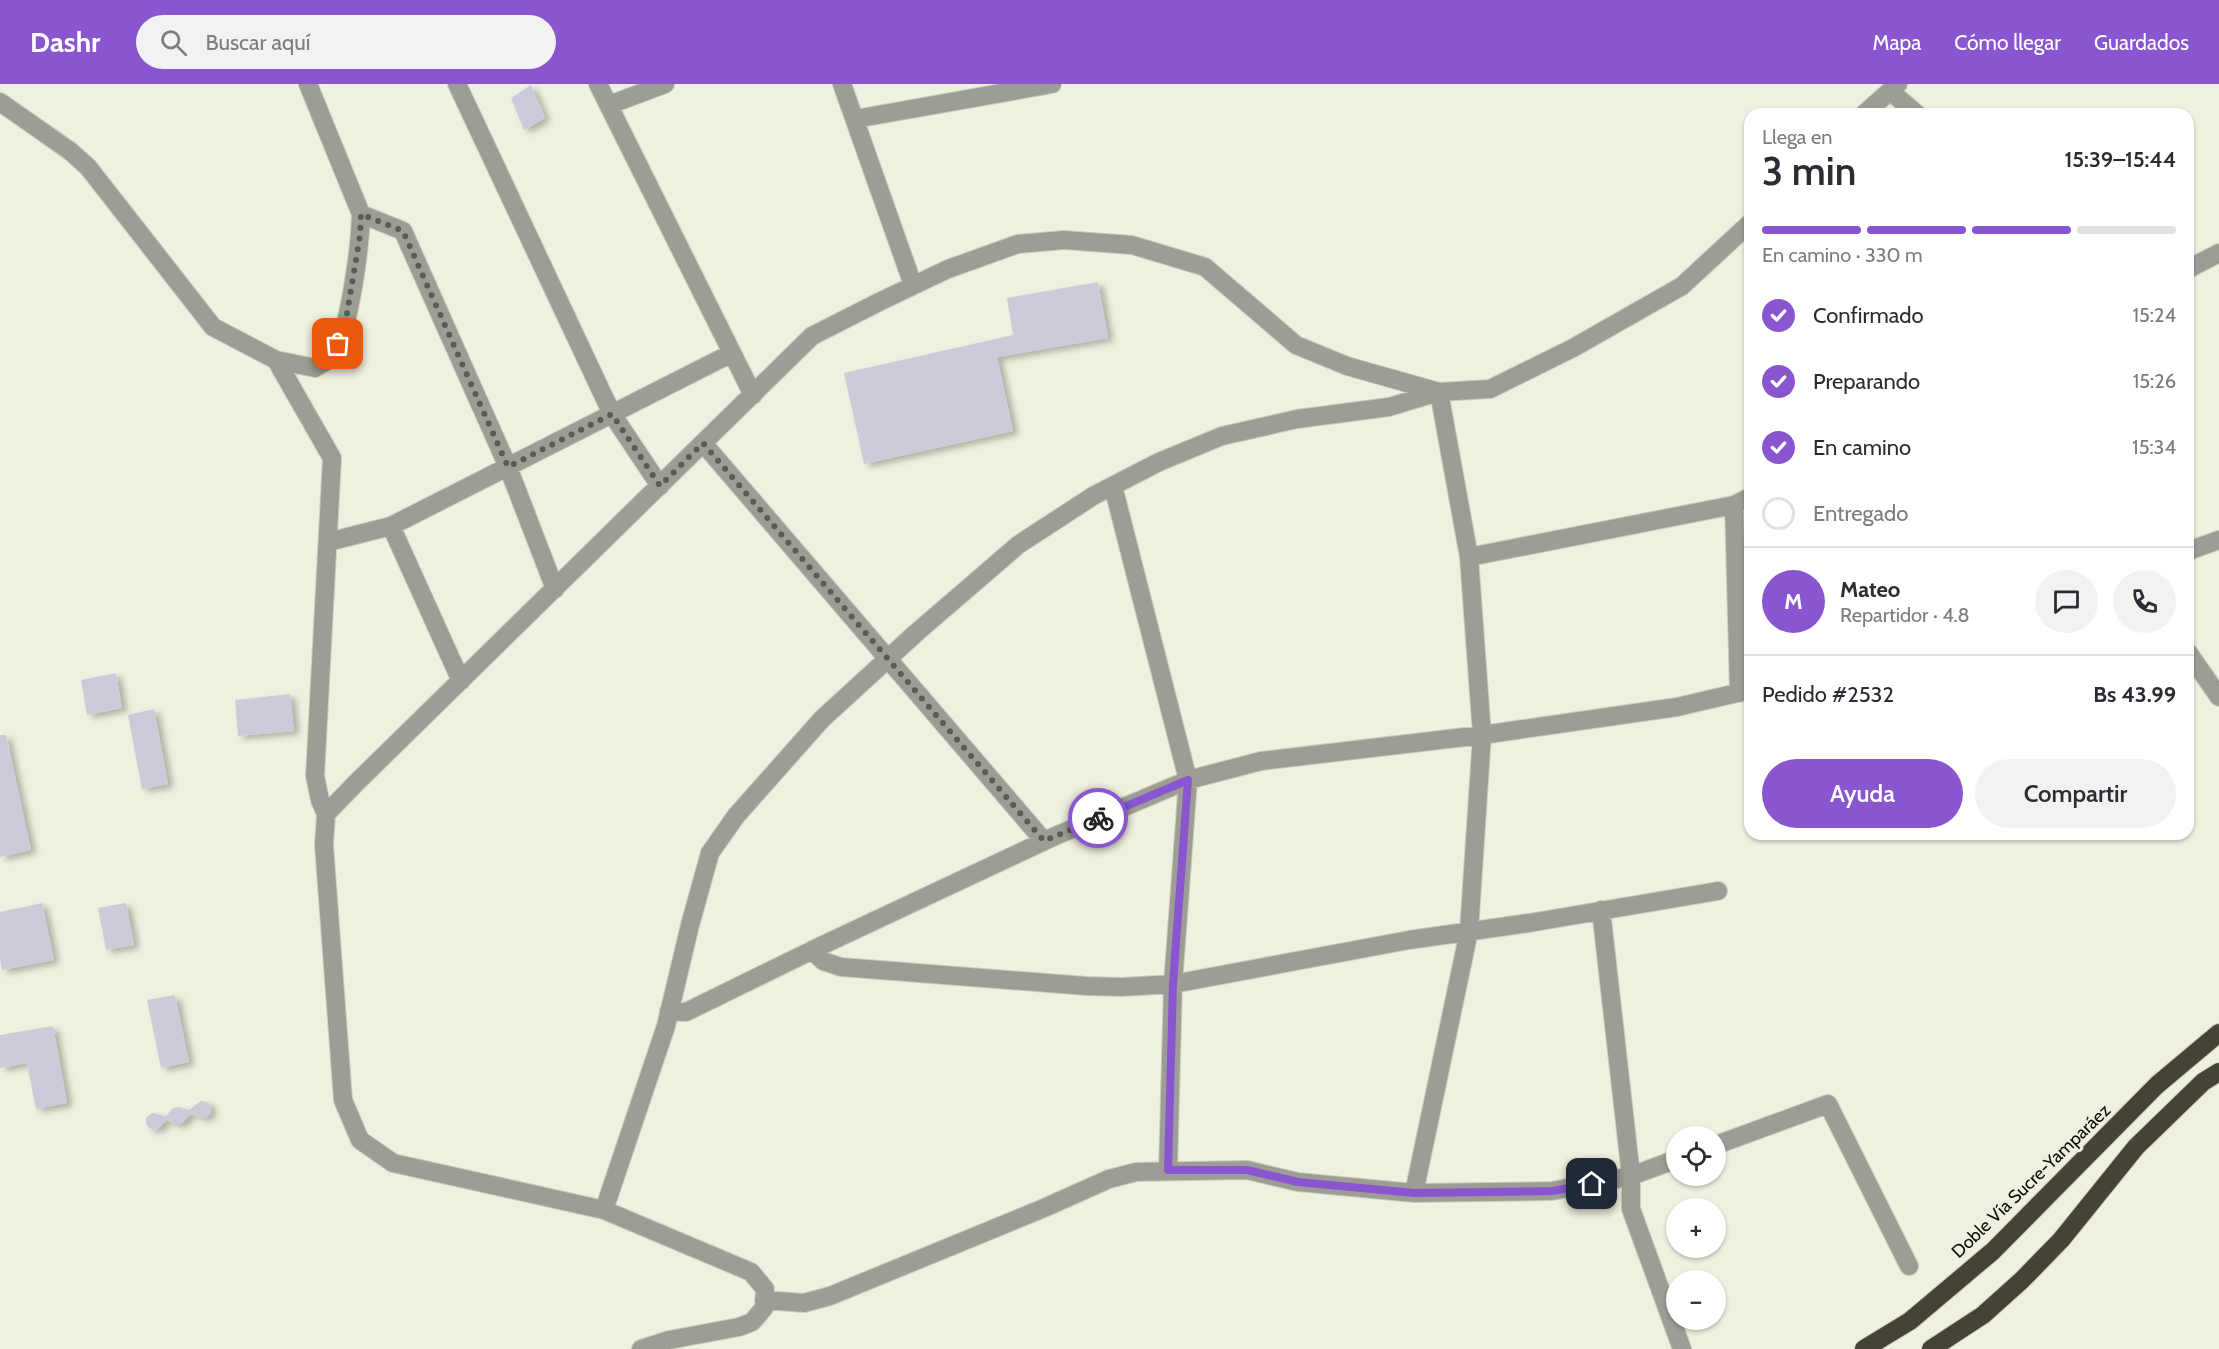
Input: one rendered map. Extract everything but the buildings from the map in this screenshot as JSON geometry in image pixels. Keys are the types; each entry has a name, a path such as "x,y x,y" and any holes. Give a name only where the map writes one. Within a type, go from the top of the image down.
{"highway":[{"name":"Doble Vía Sucre-Yamparáez","path":"1864,1349 1910,1321 1993,1251 2157,1085 2219,1033"},
{"path":"1931,1349 1983,1315 2022,1280 2061,1240 2136,1147 2203,1082 2219,1072"}],"street":[{"path":"0,102 70,151 88,167 213,327 276,360 315,368 333,356 344,331 360,236 361,214 308,84"},
{"path":"457,84 612,414 660,486"},
{"path":"598,84 753,395"},
{"path":"609,105 665,84"},
{"path":"842,84 913,285"},
{"path":"855,119 1052,84"},
{"path":"1871,108 1894,87 1912,108"},
{"path":"361,214 403,231 508,467 555,589"},
{"path":"604,1210 669,1011 710,853 736,816 822,719 1018,544 1113,486 1159,462 1222,436 1297,419 1389,407 1439,392 1490,389 1573,348 1682,286 1744,229"},
{"path":"326,814 812,336 948,270 1018,244 1064,240 1132,245 1205,267 1296,345 1347,366 1439,392"},
{"path":"2194,267 2216,260"},
{"path":"328,542 391,526 732,353"},
{"path":"276,360 332,458 315,776 320,800 326,814 324,845 343,1100 360,1140 393,1163 604,1210 751,1272 765,1289 764,1308 752,1322 739,1327 669,1340 641,1349"},
{"path":"1414,1193 1469,931 1482,735 1468,557 1439,392"},
{"path":"703,443 1044,841"},
{"path":"1113,486 1188,780 1173,984 1168,1170"},
{"path":"1468,557 1734,505 1744,500"},
{"path":"1734,505 1744,674"},
{"path":"391,526 461,681"},
{"path":"2194,549 2219,540"},
{"path":"2194,661 2219,697"},
{"path":"669,1011 686,1012 1044,841 1188,780 1261,761 1482,735 1677,707 1744,691"},
{"path":"812,950 823,961 840,967 1086,986 1122,987 1173,984 1409,940 1718,891"},
{"path":"1601,910 1630,1176 1631,1209 1682,1349"},
{"path":"1726,1141 1828,1104 1909,1266"},
{"path":"764,1300 804,1303 830,1296 1033,1213 1109,1179 1136,1172 1247,1170 1298,1182 1414,1193 1552,1191 1630,1176 1666,1163"}],"way so far":[{"path":"338,344 344,331 360,236 361,214 403,231 508,467 612,414 660,486 703,443 1044,841 1098,818"}],"route":[{"path":"1098,818 1188,780 1173,984 1168,1170 1247,1170 1298,1182 1414,1193 1552,1191 1592,1184"}]}
